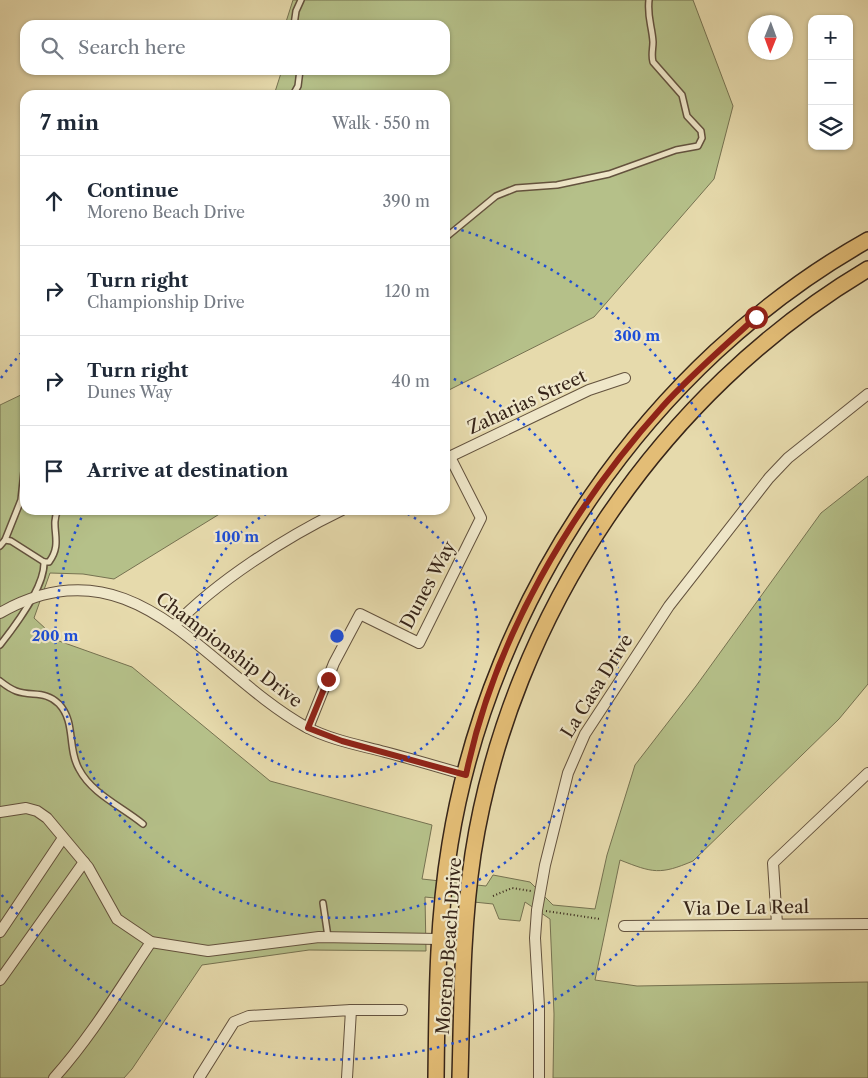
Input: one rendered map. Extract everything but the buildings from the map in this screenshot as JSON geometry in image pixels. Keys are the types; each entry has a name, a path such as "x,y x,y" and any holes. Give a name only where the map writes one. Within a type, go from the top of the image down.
{"main road":[{"name":"Moreno Beach Drive","path":"436,1078 439,939 450,843 466,775 488,696 513,635 556,552 624,451 664,405 756,317 840,256 868,240"},
{"name":"Moreno Beach Drive","path":"460,1078 462,990 468,893 474,851 488,783 513,701 536,645 596,534 632,483 683,421 727,377 774,335 840,286 868,269"},
{"path":"466,775 488,783"}],"street":[{"name":"Zaharias Street","path":"450,457 590,390 625,378"},
{"name":"La Casa Drive","path":"539,1078 540,1006 535,938 537,910 545,865 575,753 585,734 669,606 769,478 788,458 868,394"},
{"name":"Dunes Way","path":"308,728 334,663 360,614 419,643 481,518 450,463"},
{"path":"174,626 197,602 214,588 304,530 332,515"},
{"name":"Championship Drive","path":"0,613 32,598 69,591 101,592 140,604 174,626 275,707 308,728 342,741 466,775"},
{"path":"777,924 773,863 868,774"},
{"path":"0,812 20,807 32,809 47,818 84,862 117,918 151,942 208,951 303,938 439,939"},
{"path":"0,932 63,838"},
{"path":"0,980 84,862"},
{"name":"Via De La Real","path":"624,926 868,924"},
{"path":"54,1078 69,1061 106,1010 151,942"},
{"path":"347,1078 351,1010"},
{"path":"199,1078 234,1022 249,1016 351,1010 402,1010"}],"lane":[{"path":"295,20 301,0"},
{"path":"450,234 496,196 516,188 558,185 609,174 676,150 698,146 702,138 701,131 687,116 682,95 653,62 651,56 653,42 647,14 649,0"},
{"path":"296,90 299,75"},
{"path":"0,546 5,540 20,502"},
{"path":"44,562 48,562 56,548 54,521 56,515"},
{"path":"5,540 21,547 44,562"},
{"path":"0,645 32,598 41,577 44,562"},
{"path":"0,681 16,691 50,696 58,703 69,721 72,753 79,770 94,790 143,824"},
{"path":"324,903 328,937"}],"green space":[{"path":"293,0 693,0 733,106 714,179 594,317 450,389 450,90 276,90 280,75 450,75 450,20 287,20"},
{"path":"20,395 20,515 218,515 114,579 83,574 50,573 34,618 59,641 132,667 270,781 432,825 422,879 486,886 493,875 530,882 553,905 595,909 607,855 635,765 696,686 821,513 868,476 868,684 839,719 693,861 672,869 656,871 641,868 620,860 595,980 637,986 868,982 868,1078 553,1078 554,1014 550,919 525,902 520,921 499,919 493,904 425,897 426,951 309,950 202,965 124,1078 0,1078 0,405"}],"route":[{"path":"328,679 308,728 342,741 466,775 470,753 488,696 513,635 556,552 624,451 664,405 756,317"}]}
